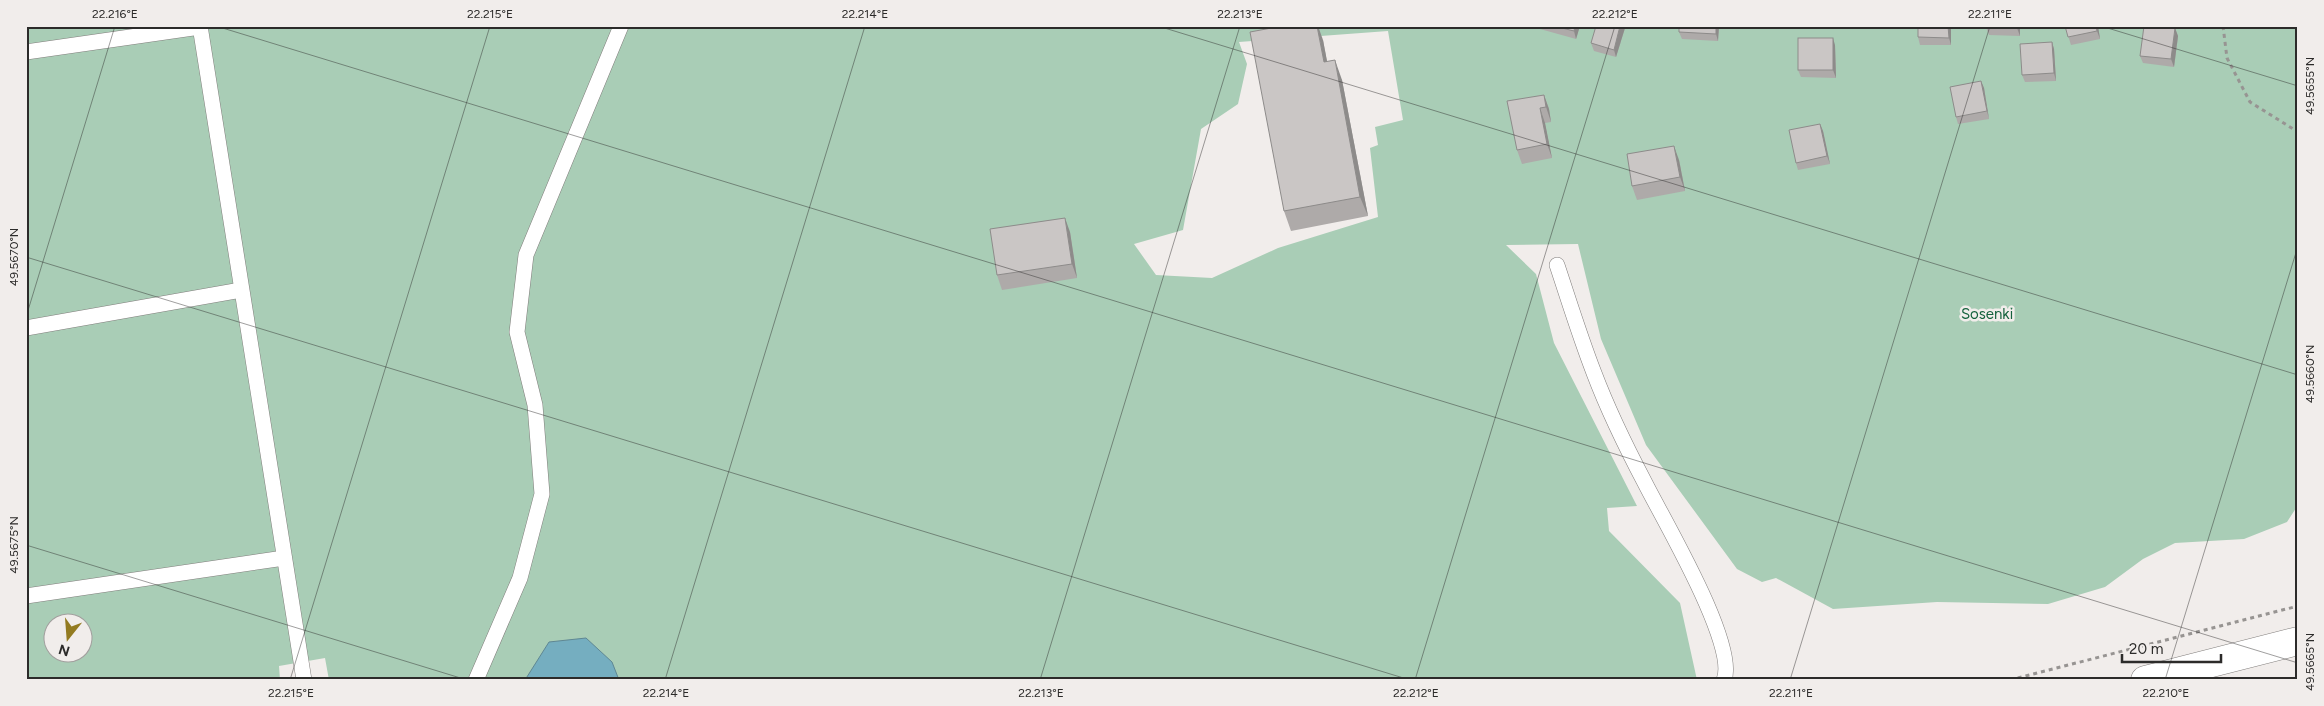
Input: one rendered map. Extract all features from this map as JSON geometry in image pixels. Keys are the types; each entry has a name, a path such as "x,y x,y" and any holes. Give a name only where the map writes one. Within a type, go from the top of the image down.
{"street":[{"path":"2145,680 2298,642"}],"lane":[{"path":"476,680 520,578 542,494 535,405 517,332 526,255 621,26"},
{"path":"26,52 200,27 304,680"},
{"path":"1557,265 1594,373 1644,481 1698,583 1722,646 1727,671 1724,680"},
{"path":"26,328 242,290"},
{"path":"26,596 284,558"}],"path":[{"path":"2223,26 2227,58 2250,102 2298,132"},
{"path":"2010,680 2298,606"}],"green space":[{"name":"Sosenki","path":"26,26 2298,26 2298,505 2287,522 2244,539 2175,543 2143,559 2105,587 2048,604 1937,602 1833,609 1776,578 1762,582 1737,569 1646,445 1601,339 1578,244 1506,245 1536,274 1554,343 1637,506 1607,508 1609,531 1680,603 1697,680 329,680 325,658 279,666 280,680 26,680","holes":["1388,31 1403,120 1375,127 1378,145 1370,148 1378,217 1278,248 1212,278 1156,275 1134,244 1183,230 1201,129 1238,104 1247,64 1239,42"]}],"water":[{"path":"586,638 612,662 619,680 525,680 549,642"}],"building":[{"path":"1282,26 1317,26 1324,62 1335,60 1360,197 1284,211 1250,32"},
{"path":"1554,26 1575,26 1574,31"},
{"path":"1596,26 1620,26 1614,50 1591,43"},
{"path":"1679,26 1716,26 1716,34 1679,32"},
{"path":"1918,26 1948,26 1949,38 1918,37"},
{"path":"2017,26 2017,28 1986,27"},
{"path":"2065,26 2096,26 2097,31 2068,37"},
{"path":"2144,26 2175,28 2171,59 2140,56"},
{"path":"1798,38 1833,38 1833,70 1798,70"},
{"path":"2052,42 2054,73 2022,75 2020,44"},
{"path":"1981,81 1987,111 1956,117 1950,87"},
{"path":"1544,95 1546,107 1540,108 1547,144 1517,150 1507,101"},
{"path":"1820,124 1827,156 1796,163 1789,130"},
{"path":"1674,146 1680,177 1632,186 1627,154"},
{"path":"1065,218 1072,264 997,275 990,229"}]}
